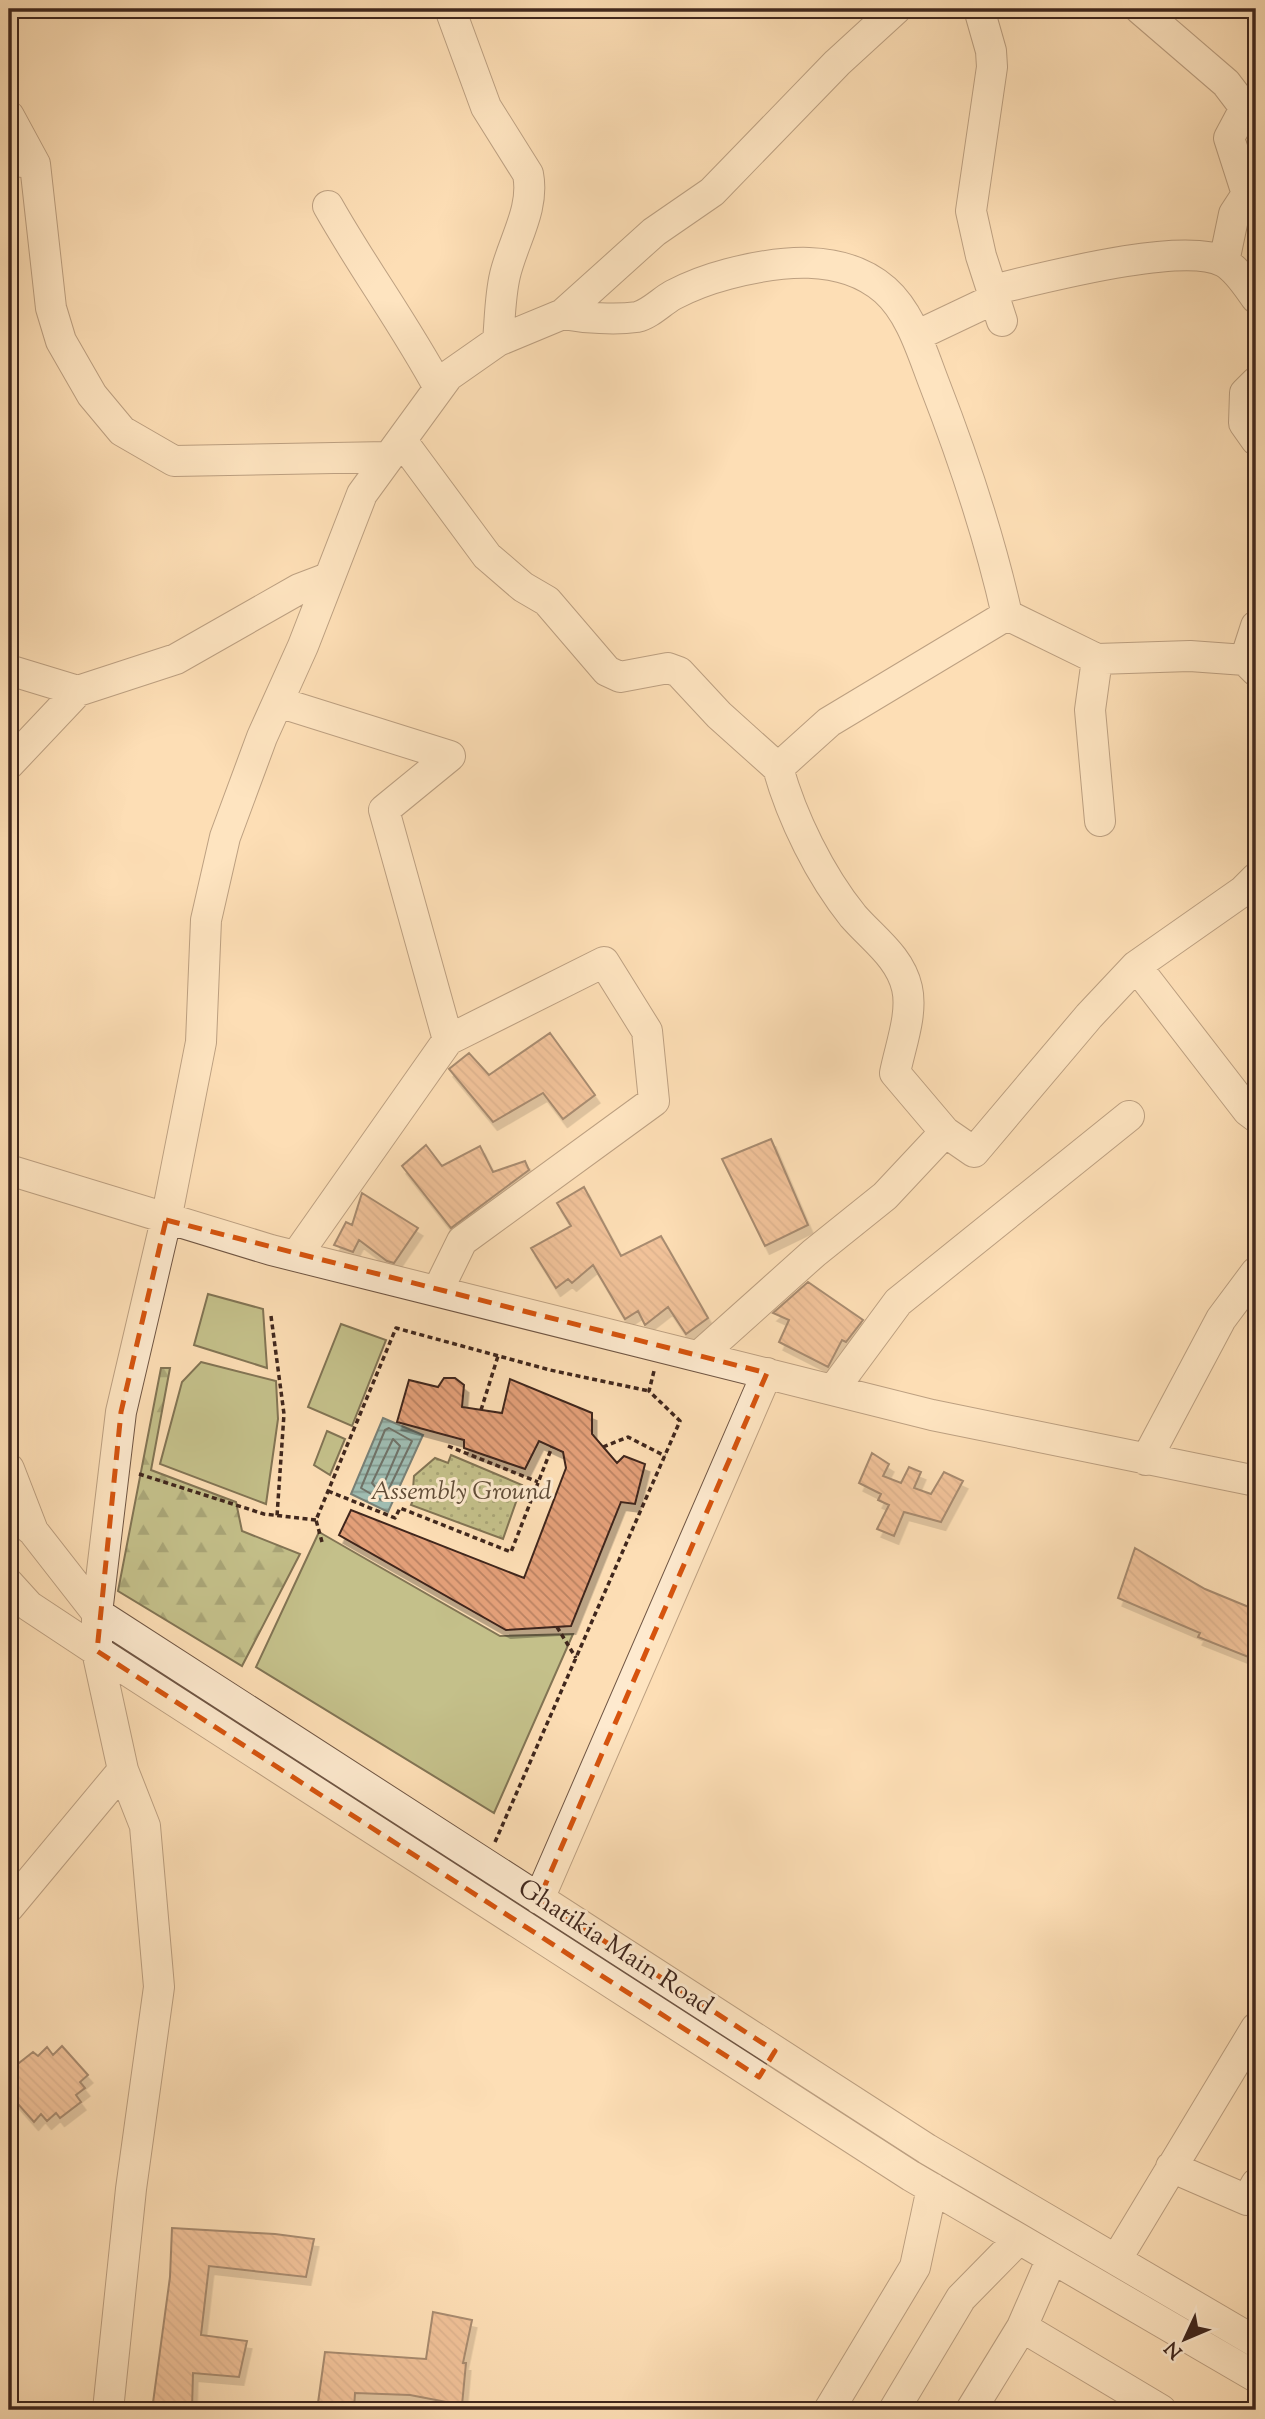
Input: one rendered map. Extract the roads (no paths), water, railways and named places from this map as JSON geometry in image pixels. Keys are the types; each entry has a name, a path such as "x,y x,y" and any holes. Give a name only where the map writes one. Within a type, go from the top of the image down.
{"street":[{"path":"450,9 486,107 528,174 530,186 529,204 504,279 498,341"},
{"path":"108,2410 131,2189 159,1987 145,1826 123,1770 97,1651 97,1613 121,1412 166,1220 201,1042 206,920 225,837 362,494 447,376 498,341 563,314 654,232 712,192 838,63 896,9"},
{"path":"979,9 991,51 992,67 971,211 996,304"},
{"path":"1140,9 1251,106 1229,138 1247,194 1234,214 1224,262"},
{"path":"9,117 22,162 51,308 61,341 92,395 122,431 174,461 394,449"},
{"path":"328,206 361,265 407,330 439,388"},
{"path":"916,336 996,304 1151,258 1193,257 1224,262 1256,298"},
{"path":"563,314 580,317 639,317 674,295 709,279 759,266 793,262 827,264 867,279 885,290 916,336 989,535 1007,615"},
{"path":"1256,382 1245,393 1244,423 1256,440"},
{"path":"394,449 487,556 523,587 547,601 607,671 620,677 668,668 678,672 719,715 778,768 786,798 822,866 852,915 898,964 908,989 907,1015 895,1073 945,1132 974,1152 1089,1016 1136,966 1256,878"},
{"path":"9,764 78,691 176,659 299,589 328,578"},
{"path":"778,768 828,722 1007,615"},
{"path":"1007,615 1097,659 1190,656 1251,665 1256,626"},
{"path":"1097,659 1090,710 1100,821"},
{"path":"9,670 78,691"},
{"path":"278,702 450,756 384,810 447,1040"},
{"path":"296,1256 447,1040 604,962 647,1031 654,1101 462,1241 438,1290"},
{"path":"1136,966 1248,1111 1256,1117"},
{"path":"834,1390 898,1302 1129,1116"},
{"path":"699,1356 814,1253 885,1196 945,1132"},
{"path":"9,1170 166,1220 296,1256 932,1415 1146,1461 1256,1481"},
{"path":"1146,1461 1221,1319 1256,1272"},
{"path":"539,1899 767,1373"},
{"path":"9,1469 33,1531"},
{"name":"Ghatikia Main Road","path":"9,1511 33,1531 97,1613 927,2149 1256,2342"},
{"name":"Ghatikia Main Road","path":"9,1584 29,1606 97,1651 932,2188 1256,2377"},
{"path":"9,1907 123,1770"},
{"path":"1116,2260 1256,2028"},
{"path":"759,2077 775,2051"},
{"path":"1171,2167 1253,2197"},
{"path":"829,2410 915,2267 932,2188"},
{"path":"894,2410 961,2298 1018,2240"},
{"path":"971,2410 1022,2328 1052,2258"},
{"path":"1022,2328 1161,2410"}],"water":[{"path":"383,1418 423,1435 388,1512 351,1494"}],"park label":[{"name":"Assembly Ground","path":"461,1492"}]}
